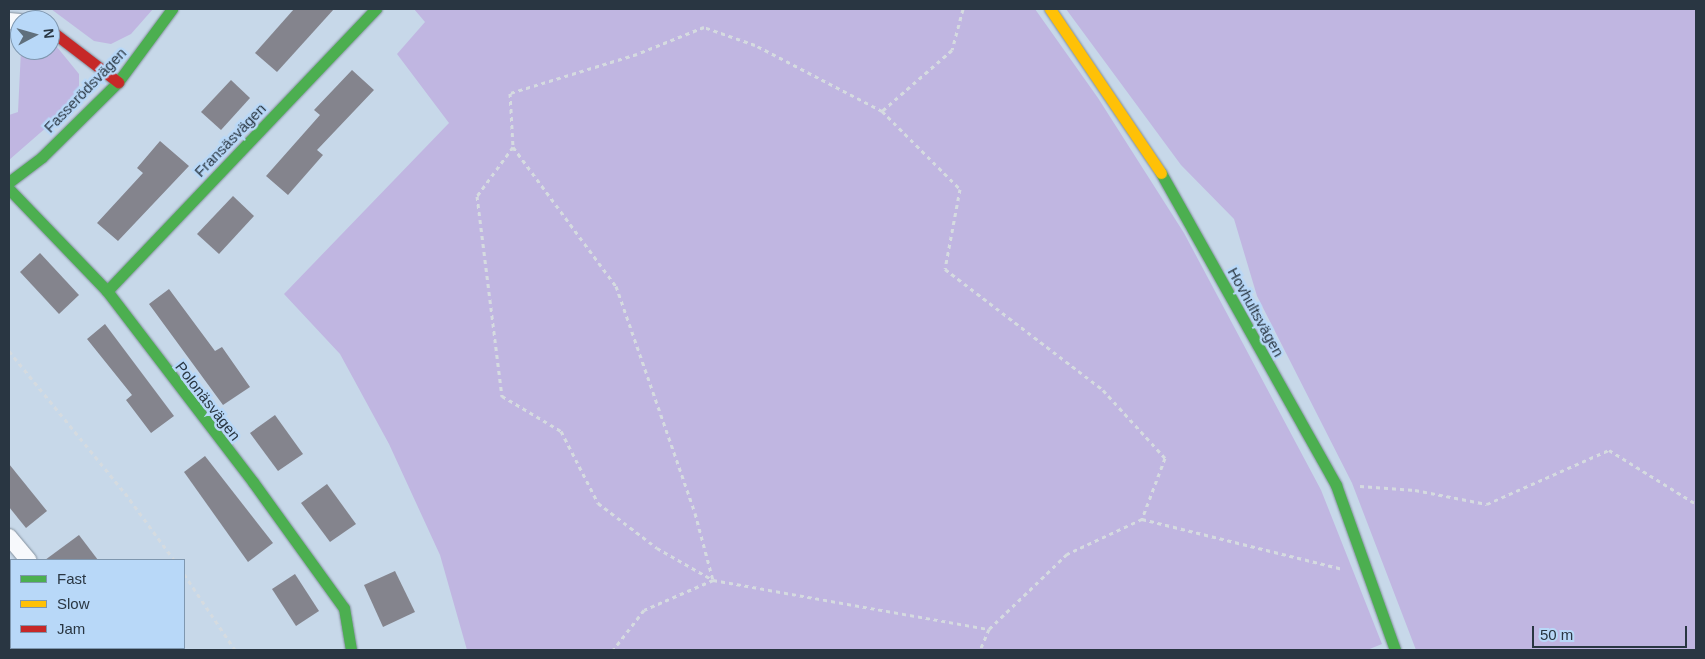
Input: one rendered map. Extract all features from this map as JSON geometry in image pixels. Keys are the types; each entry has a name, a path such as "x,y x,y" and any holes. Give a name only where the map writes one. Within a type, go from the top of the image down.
{"street":[{"name":"Fasserödsvägen","path":"9,182 42,157 118,82 172,9"},
{"name":"Fransäsvägen","path":"106,291 376,9"},
{"name":"Hovhultsvägen","path":"1050,9 1164,177 1336,485 1395,650"},
{"path":"60,38 118,82"},
{"name":"Polonäsvägen","path":"9,189 106,291 344,608 351,650"},
{"path":"9,537 27,559"}],"path":[{"path":"882,111 952,50 963,9"},
{"path":"713,580 695,513 616,286 513,147 510,93 637,54 704,27 755,45 882,111 960,189 945,269 1103,390 1165,458 1142,519"},
{"path":"513,147 478,196 502,396 561,431 598,503 657,548 713,580 989,629"},
{"path":"9,351 125,493 173,559"},
{"path":"1336,485 1415,490 1487,504 1609,450 1696,504"},
{"path":"980,650 989,629 1067,554 1142,519 1368,575"},
{"path":"185,575 235,650"},
{"path":"613,650 644,610 713,580"}],"shaded area":[{"path":"51,9 153,9 131,34 111,44 94,41 60,16 60,10"},
{"path":"414,9 1035,9 1098,98 1184,233 1321,490 1382,644 1367,650 467,650 440,555 389,444 340,354 284,294 449,123 397,54 425,22"},
{"path":"1066,9 1696,9 1696,650 1416,650 1352,483 1257,296 1234,219 1181,165"},
{"path":"60,51 79,74 79,99 9,160 9,115 18,112 21,60 60,60"}],"building":[{"path":"294,9 334,9 277,72 255,53"},
{"path":"352,70 374,90 317,150 323,155 288,195 266,176 320,115 314,110"},
{"path":"231,80 250,98 221,130 201,112"},
{"path":"160,141 189,166 118,241 97,223 143,173 137,168"},
{"path":"233,196 254,216 219,254 197,234"},
{"path":"40,253 79,295 59,314 20,272"},
{"path":"169,289 215,351 222,347 250,387 223,405 149,304"},
{"path":"105,324 174,416 151,433 126,400 132,395 87,339"},
{"path":"275,415 303,454 278,471 250,433"},
{"path":"205,456 273,543 248,562 184,472"},
{"path":"9,464 47,511 26,528 9,507"},
{"path":"327,484 356,524 330,542 301,503"},
{"path":"79,535 97,559 46,559"},
{"path":"395,571 415,612 383,627 364,585"},
{"path":"295,574 319,611 296,626 272,589"}],"traffic: fast":[{"path":"9,182 42,157 118,82 172,9"},
{"path":"107,291 376,9"},
{"path":"1161,173 1336,485 1395,650"},
{"path":"9,189 107,291 253,482 344,608 351,650"}],"traffic: slow":[{"path":"1050,9 1161,173"}],"traffic: jam":[{"path":"60,38 118,82"}]}
